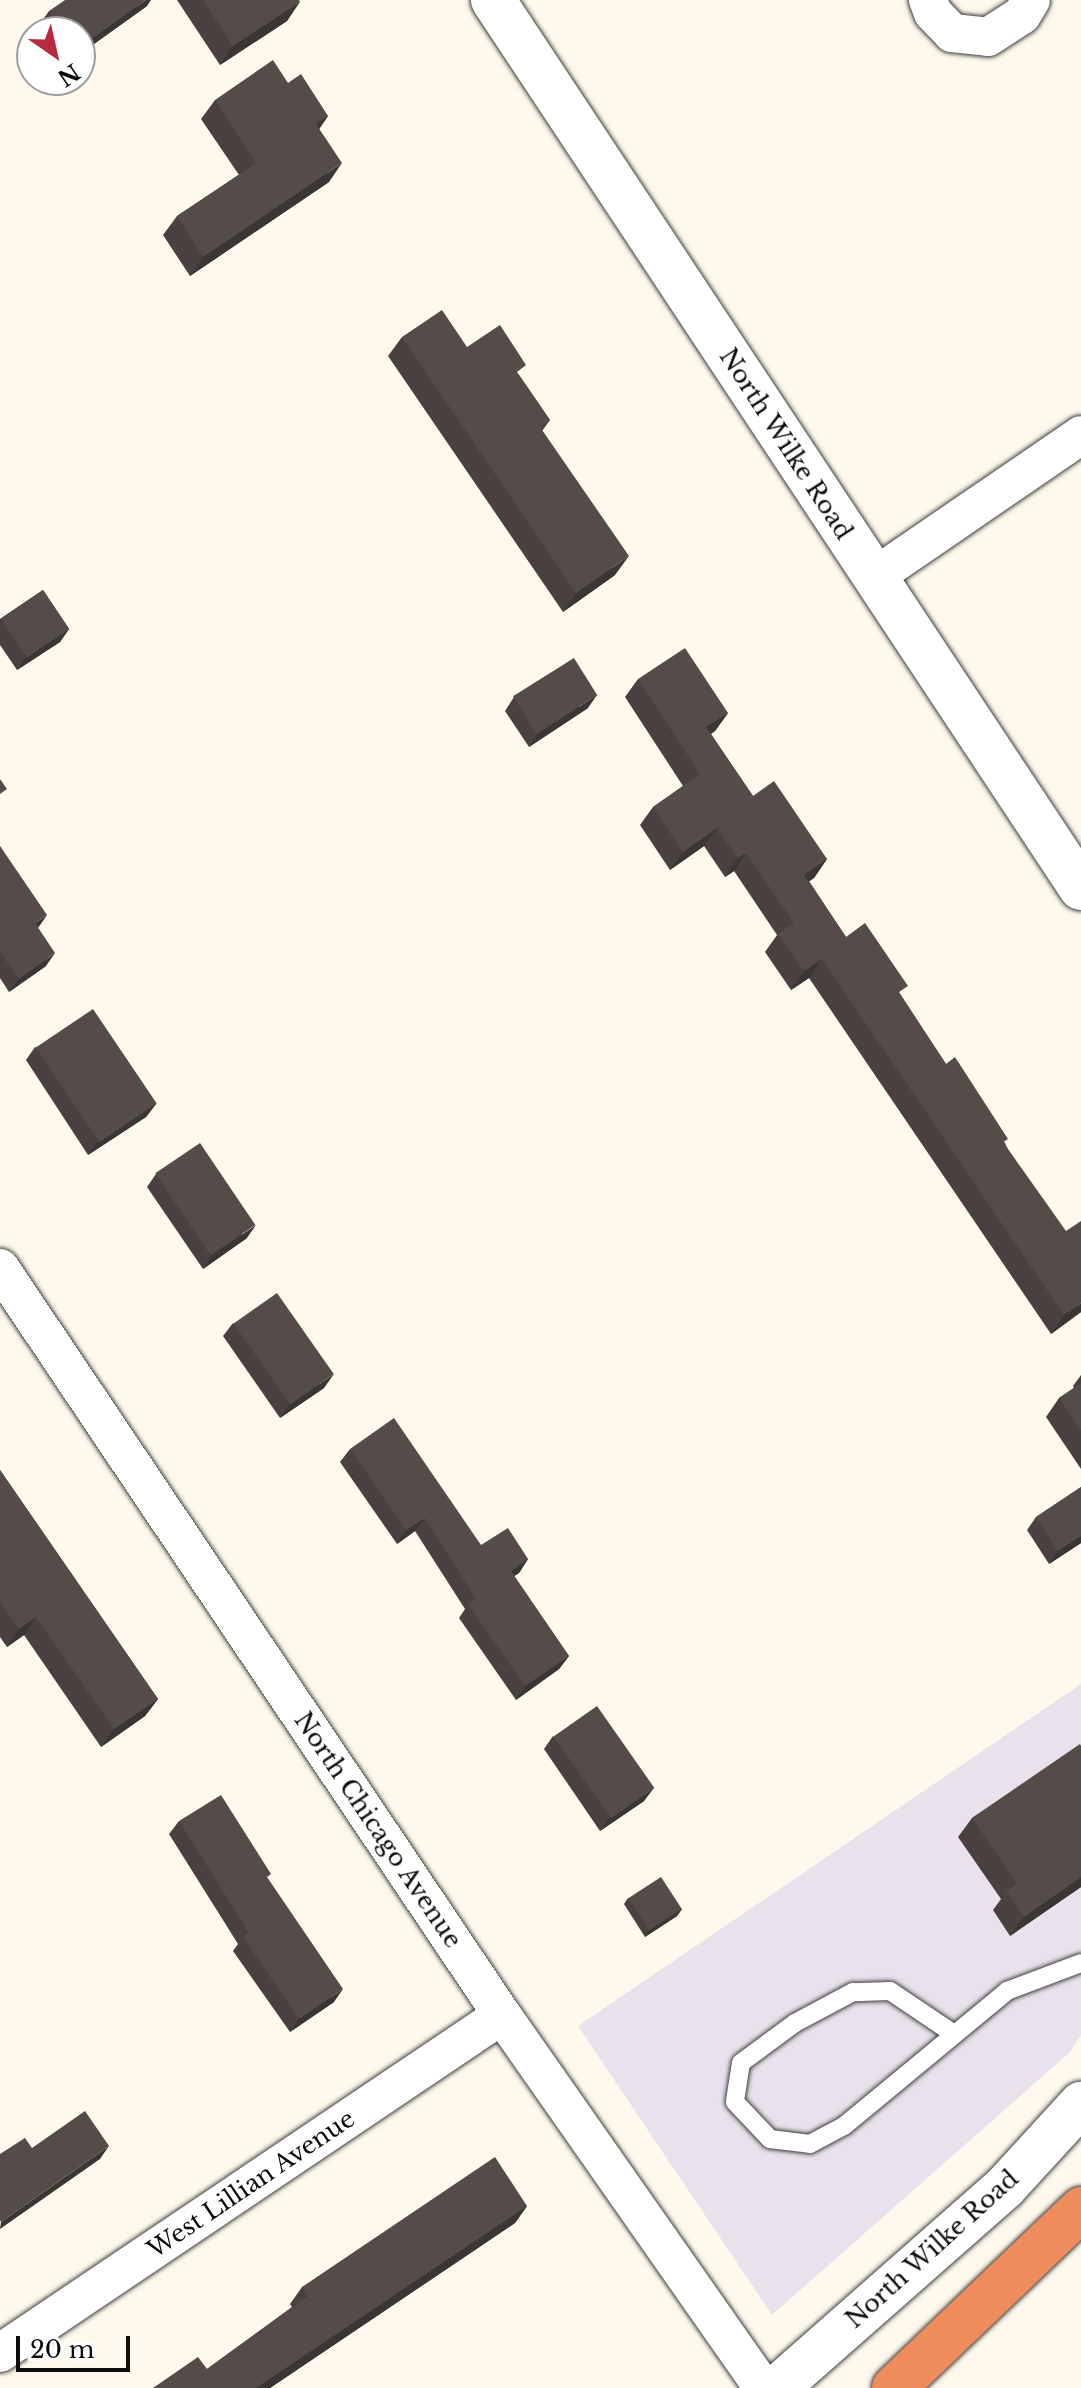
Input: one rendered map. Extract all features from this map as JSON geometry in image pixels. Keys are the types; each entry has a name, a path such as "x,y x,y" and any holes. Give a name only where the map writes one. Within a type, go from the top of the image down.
{"highway":[{"path":"894,2388 1081,2209"}],"street":[{"name":"North Wilke Road","path":"493,0 1081,888"},
{"path":"928,0 933,13 952,33 988,37 1022,15 1031,0"},
{"path":"874,577 1081,435"},
{"name":"North Chicago Avenue","path":"0,1268 502,2015 763,2388"},
{"name":"West Lillian Avenue","path":"0,2353 502,2015"},
{"name":"North Wilke Road","path":"777,2388 1005,2187 1081,2104"}],"lane":[{"path":"954,2034 890,1991 853,1992 795,2023 741,2063 735,2102 770,2139 810,2144 844,2126 1007,1991 1081,1963"}],"shaded area":[{"path":"1081,1684 1081,2035 1070,2052 772,2315 578,2026"}],"building":[{"path":"65,0 146,0 96,36 96,16 52,16 49,11"},
{"path":"203,0 299,0 300,2 233,46"},
{"path":"273,60 288,83 301,74 328,116 316,124 342,163 203,257 177,216 256,163 215,100"},
{"path":"442,310 467,347 500,325 526,365 517,372 550,420 540,427 629,556 576,593 402,337"},
{"path":"43,590 69,629 27,657 1,619"},
{"path":"685,648 728,713 706,727 753,796 774,781 827,859 804,875 846,937 865,923 908,986 899,992 946,1064 955,1057 1008,1139 1003,1142 1066,1231 1081,1221 1081,1303 1064,1315 822,959 804,971 778,934 794,923 746,853 738,858 717,828 683,852 653,807 700,774 638,679"},
{"path":"574,658 597,695 536,733 513,696"},
{"path":"0,779 7,789 0,794"},
{"path":"0,846 47,915 35,923 55,953 19,979 0,952"},
{"path":"93,1009 157,1104 100,1142 36,1048"},
{"path":"200,1143 255,1225 211,1255 155,1173"},
{"path":"277,1293 334,1374 290,1404 234,1323"},
{"path":"1081,1383 1081,1430 1059,1398"},
{"path":"394,1418 481,1545 508,1528 528,1559 511,1571 569,1656 525,1686 468,1604 476,1599 425,1518 406,1530 350,1449"},
{"path":"0,1470 158,1699 114,1729 36,1617 19,1629 0,1602"},
{"path":"1081,1487 1081,1536 1058,1551 1036,1517"},
{"path":"597,1706 654,1788 611,1818 554,1736"},
{"path":"1080,1744 1081,1877 1024,1917 1006,1891 1017,1884 972,1818"},
{"path":"221,1795 271,1874 267,1877 343,1989 299,2019 243,1937 249,1933 179,1821"},
{"path":"661,1877 682,1909 649,1930 628,1898"},
{"path":"85,2111 109,2146 1,2222 0,2154 25,2138 32,2148"},
{"path":"495,2157 527,2206 256,2388 153,2388 198,2357 207,2369 308,2296 302,2287"}]}
